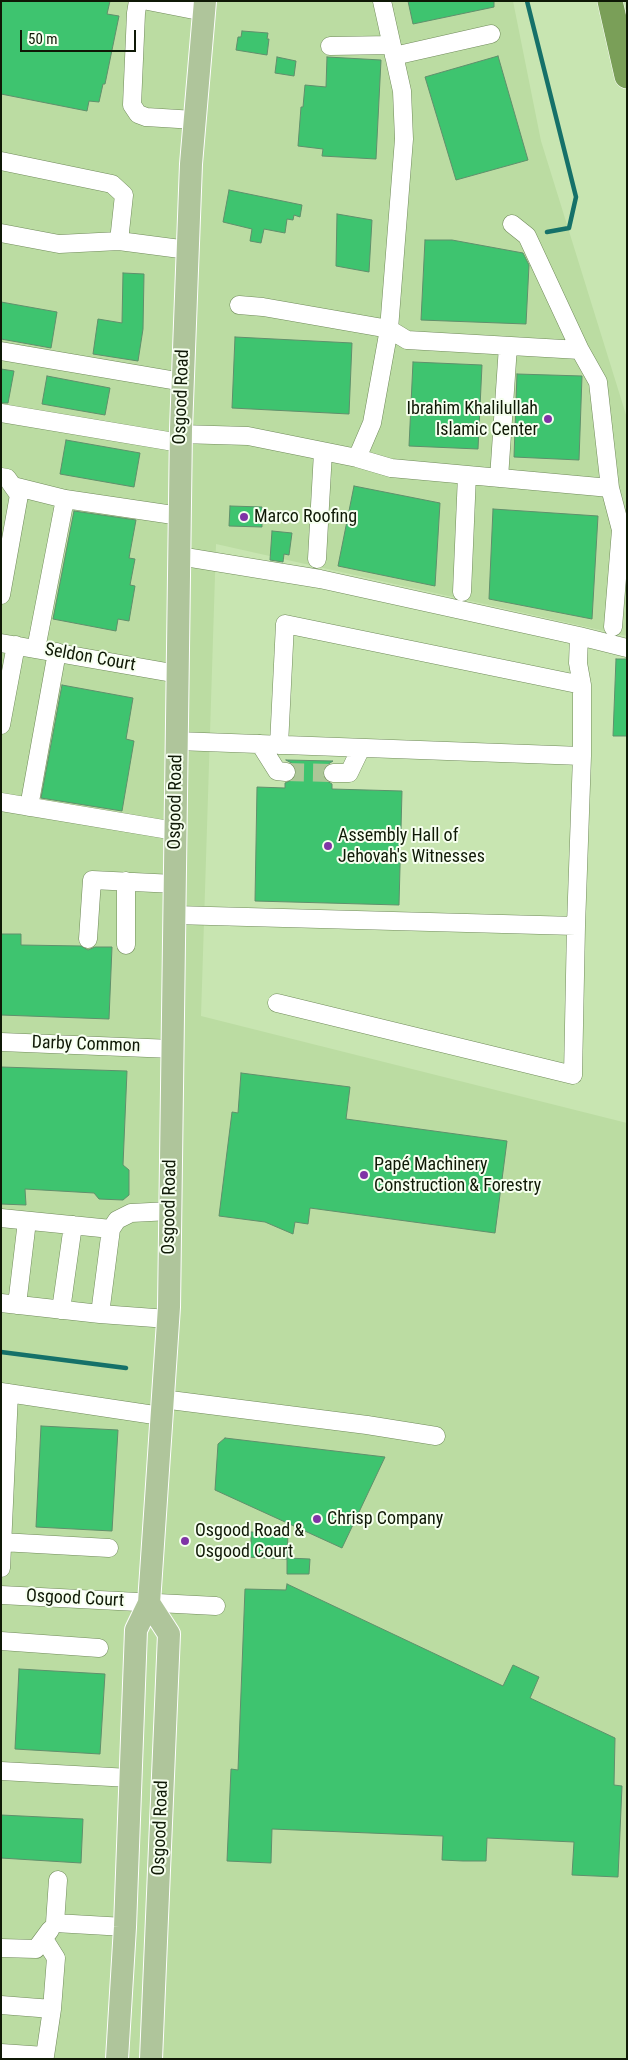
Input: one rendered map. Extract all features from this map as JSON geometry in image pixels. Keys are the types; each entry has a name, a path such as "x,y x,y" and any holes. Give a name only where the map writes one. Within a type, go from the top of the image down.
{"highway":[{"path":"610,1 627,76"}],"main road":[{"name":"Osgood Road","path":"117,2059 125,1927 136,1630 148,1603 168,1319 180,439 195,120 205,6"},
{"name":"Osgood Road","path":"148,1603 169,1634 151,2059"}],"street":[{"path":"138,1 132,105 138,114 146,117 195,120"},
{"path":"148,1 205,6"},
{"path":"357,458 372,423 389,329 404,139 402,90 382,1"},
{"path":"330,46 393,50 491,34"},
{"path":"1,161 112,184 124,194 119,241"},
{"path":"512,224 527,236 580,350 598,382 610,488 621,530 613,627"},
{"path":"1,233 59,244 119,241 188,250"},
{"path":"239,305 263,307 389,329 407,340 580,350"},
{"path":"499,478 508,346"},
{"path":"1,351 182,382"},
{"path":"1,412 180,439 248,436 357,458 392,468 610,488"},
{"path":"317,559 323,452"},
{"path":"462,592 467,475"},
{"path":"7,482 65,498 180,516"},
{"path":"1,595 19,495 7,482"},
{"path":"36,649 65,498"},
{"path":"179,556 320,579 627,648"},
{"path":"279,745 285,624 582,684"},
{"path":"278,1003 573,1076 582,756 582,684 578,663 579,636"},
{"path":"1,725 9,644"},
{"name":"Seldon Court","path":"9,644 178,674"},
{"path":"29,807 57,652"},
{"path":"177,741 582,756"},
{"path":"260,744 277,771 286,772"},
{"path":"333,773 349,773 360,748"},
{"path":"1,802 175,831"},
{"path":"88,939 92,880 175,884"},
{"path":"126,882 126,945"},
{"path":"174,915 576,926"},
{"name":"Darby Common","path":"1,1042 172,1048"},
{"path":"100,1314 111,1229 117,1220 131,1213 170,1211"},
{"path":"1,1218 111,1229"},
{"path":"27,1221 9,1304 168,1319"},
{"path":"61,1310 73,1225"},
{"path":"1,1568 5,1393 162,1408 366,1424 436,1436"},
{"path":"2,1542 109,1548"},
{"name":"Osgood Court","path":"1,1595 216,1606"},
{"path":"1,1641 99,1648"},
{"path":"1,1771 130,1778"},
{"path":"1,1948 36,1950 55,1923 58,1880"},
{"path":"55,1923 125,1927"},
{"path":"1,2053 46,2056 56,1958 44,1939"},
{"path":"1,2005 52,2009"}],"shaded area":[{"path":"1,1 513,1 541,141 627,418 627,636 216,544 201,1016 627,1123 627,2059 1,2059"}],"building":[{"path":"1,1 110,1 107,14 119,16 105,84 103,84 99,102 89,101 87,111 1,94"},
{"path":"408,1 494,1 494,7 413,24"},
{"path":"242,31 268,33 267,55 236,50 238,37 241,37"},
{"path":"498,56 528,160 456,180 425,77"},
{"path":"277,57 296,61 294,76 275,73"},
{"path":"327,57 381,60 376,159 322,156 323,149 298,146 305,85 326,87"},
{"path":"229,190 302,205 300,217 294,215 293,220 287,219 285,233 264,229 261,243 250,241 252,229 223,222"},
{"path":"337,214 372,220 369,272 336,266"},
{"path":"425,240 452,240 523,253 529,265 526,324 421,320"},
{"path":"123,273 144,274 143,329 138,361 93,354 98,319 122,323"},
{"path":"1,302 57,312 51,348 1,339"},
{"path":"235,337 352,343 349,414 232,408"},
{"path":"413,362 482,365 478,449 409,446"},
{"path":"1,369 14,371 8,403 1,403"},
{"path":"517,374 582,376 579,460 514,457"},
{"path":"47,376 110,388 105,415 42,404"},
{"path":"66,440 140,453 134,487 60,474"},
{"path":"354,486 440,503 435,586 338,566"},
{"name":"Marco Roofing","path":"230,506 262,507 262,527 229,526"},
{"path":"493,509 598,516 592,619 489,599"},
{"path":"74,511 136,520 129,558 135,559 130,585 135,586 129,621 118,619 116,631 53,619"},
{"path":"272,531 292,533 289,555 284,554 283,562 270,560"},
{"path":"616,659 627,659 627,736 613,736"},
{"path":"62,685 133,698 126,739 134,741 122,811 41,798"},
{"name":"Assembly Hall of Jehovah's Witnesses","path":"286,760 333,761 324,767 322,773 324,779 332,784 332,789 402,791 399,905 255,901 257,787 285,788 285,783 294,779 297,773 293,764"},
{"path":"1,934 21,934 21,945 81,946 88,950 95,947 112,947 109,1019 1,1015"},
{"path":"1,1067 127,1071 123,1165 129,1170 129,1195 123,1200 99,1199 94,1193 25,1189 26,1205 1,1204"},
{"name":"Papé Machinery Construction & Forestry","path":"241,1073 350,1087 346,1119 507,1141 495,1233 310,1208 308,1224 295,1222 293,1234 265,1222 219,1216 232,1112 238,1113"},
{"path":"41,1426 118,1430 112,1531 36,1527"},
{"name":"Chrisp Company","path":"225,1438 385,1457 342,1548 215,1490 218,1444"},
{"path":"251,1532 288,1533 287,1559 246,1557 247,1544 251,1544"},
{"path":"287,1558 310,1559 309,1574 287,1574"},
{"path":"287,1584 503,1686 513,1665 539,1677 530,1698 615,1738 614,1785 622,1786 618,1877 572,1875 574,1842 487,1838 486,1861 463,1861 442,1860 443,1836 272,1829 271,1863 227,1861 231,1769 238,1770 245,1589 286,1590"},
{"path":"19,1669 105,1674 100,1754 15,1749"},
{"path":"1,1815 83,1819 81,1863 1,1858"}],"waterway":[{"path":"527,1 576,197 569,228 547,232"},
{"path":"1,1352 126,1368"}],"tunnel":[{"path":"286,772 333,773"}],"place":[{"name":"Ibrahim Khalilullah Islamic Center","path":"548,419"},
{"name":"Marco Roofing","path":"244,517"},
{"name":"Assembly Hall of Jehovah's Witnesses","path":"328,846"},
{"name":"Papé Machinery Construction & Forestry","path":"364,1175"},
{"name":"Chrisp Company","path":"317,1519"},
{"name":"Osgood Road & Osgood Court","path":"185,1541"}]}
